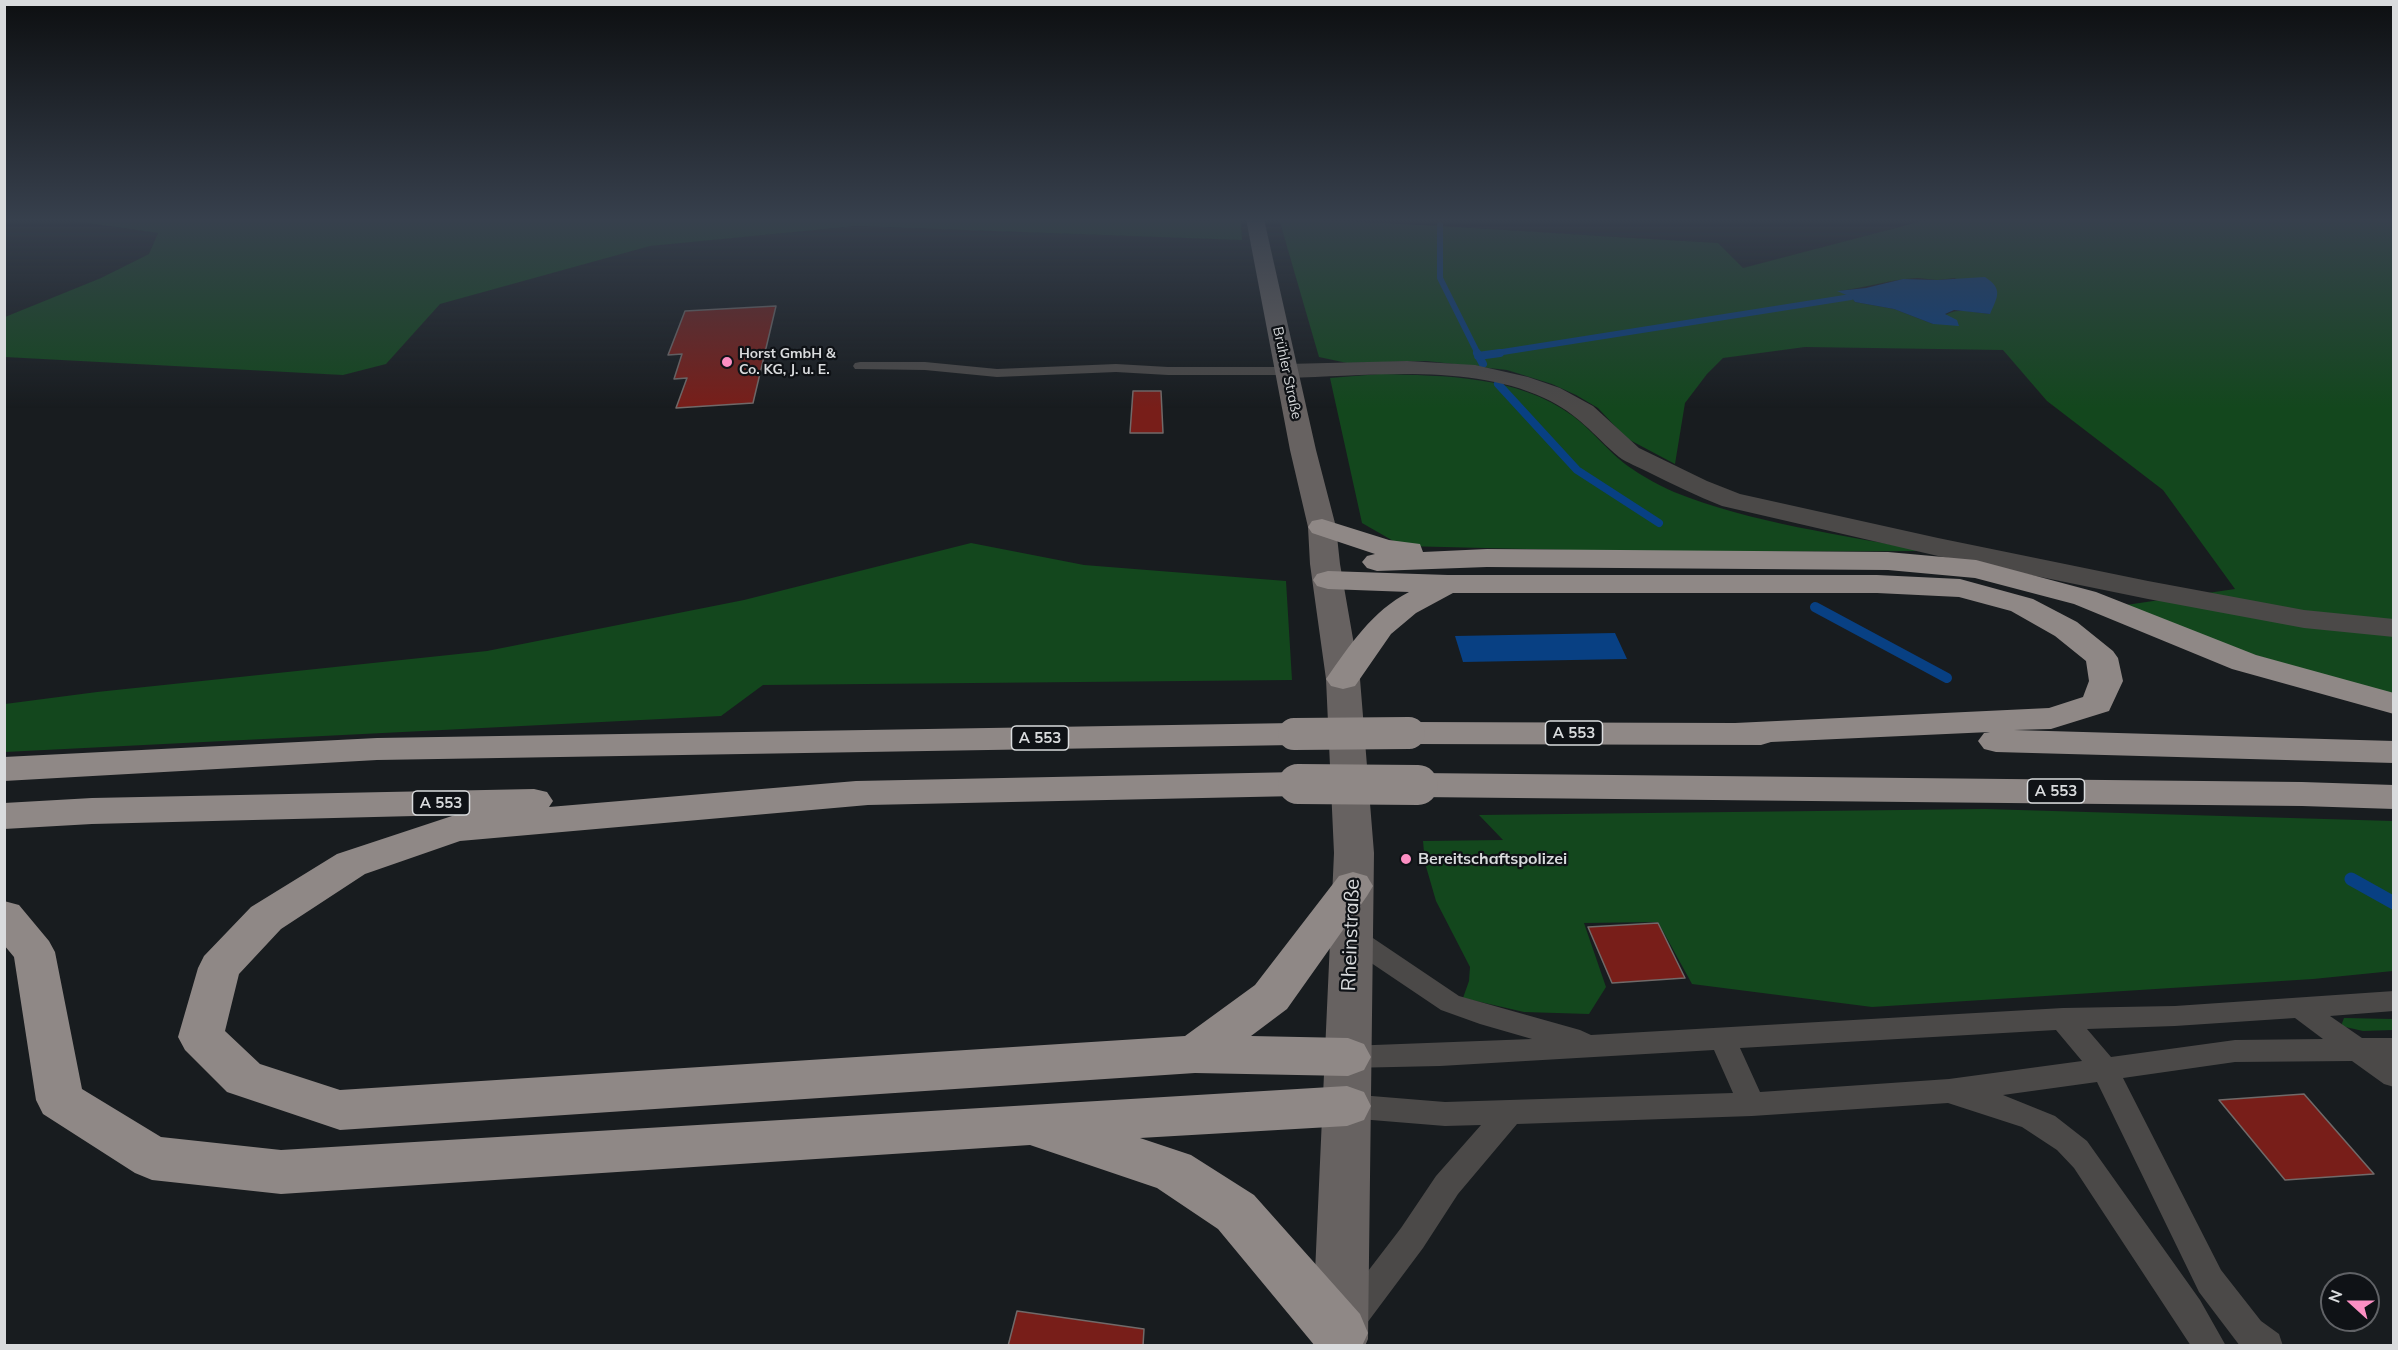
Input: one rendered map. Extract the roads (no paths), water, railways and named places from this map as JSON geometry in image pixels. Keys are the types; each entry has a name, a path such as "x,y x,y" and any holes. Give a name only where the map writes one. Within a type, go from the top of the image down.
{"highway":[{"path":"1322,527 1386,548 1487,558 1888,561 1976,569 2085,598 2244,662 2394,704"},
{"path":"1326,572 1487,558"},
{"path":"1326,572 1448,584 1877,584 1960,588 2022,605 2066,629 2102,658 2106,681 2097,704 2051,718 1739,733"},
{"path":"1343,679 1380,627 1405,606 1448,584"},
{"name":"A 553","path":"4,769 377,749 1409,733 1739,733 2394,752"},
{"name":"A 553","path":"4,816 92,811 1298,784 2302,794 2394,797"},
{"path":"877,792 456,828 351,864 266,918 219,968 201,1037 244,1078 340,1110 1195,1054 1347,1081"},
{"path":"1195,1054 1271,997 1353,886"},
{"path":"4,916 34,952 60,1100 152,1158 281,1172 1028,1124 1347,1081"},
{"path":"1028,1124 1173,1171 1236,1212 1340,1339"}],"main road":[{"name":"Brühler Straße","path":"1268,282 1322,527"},
{"name":"Rheinstraße","path":"1322,527 1326,572 1343,679 1354,854 1340,1339"}],"street":[{"path":"1287,371 1428,368 1475,372 1520,382 1552,393 1585,411 1630,453 1698,487 1732,500 1938,547 2170,594 2304,619 2394,628"}],"lane":[{"path":"860,366 925,366 997,373 1116,368 1168,371 1287,371"},
{"path":"1352,937 1450,1003 1480,1014 1597,1046"},
{"path":"1347,1081 1597,1046 1721,1037 2063,1019 2175,1017 2394,1001"},
{"path":"2300,1008 2394,1076"},
{"path":"2063,1019 2104,1068 2210,1281 2249,1332 2267,1346"},
{"path":"1721,1037 1752,1104"},
{"path":"1347,1081 1445,1114 1752,1104 1949,1091 2235,1051 2394,1049"},
{"path":"1949,1091 2012,1110 2055,1131 2083,1154 2115,1207 2197,1323 2210,1346"},
{"path":"1340,1339 1447,1185 1510,1112"}],"water":[{"path":"1891,282 1992,282 1997,293 1990,314 1954,310 1945,314 1957,320 1959,326 1933,324 1894,309 1855,302 1851,297 1837,291 1866,288"},
{"path":"1615,633 1627,659 1463,662 1455,636"}],"waterway":[{"path":"1442,282 1478,354"},
{"path":"1490,354 1851,297"},
{"path":"1479,356 1500,353"},
{"path":"1479,356 1483,364"},
{"path":"1498,384 1577,470 1659,523"},
{"path":"1815,607 1947,678"},
{"path":"2351,879 2394,903"}],"place":[{"name":"Horst GmbH & Co. KG, J. u. E.","path":"727,362"},
{"name":"Bereitschaftspolizei","path":"1406,859"}]}
